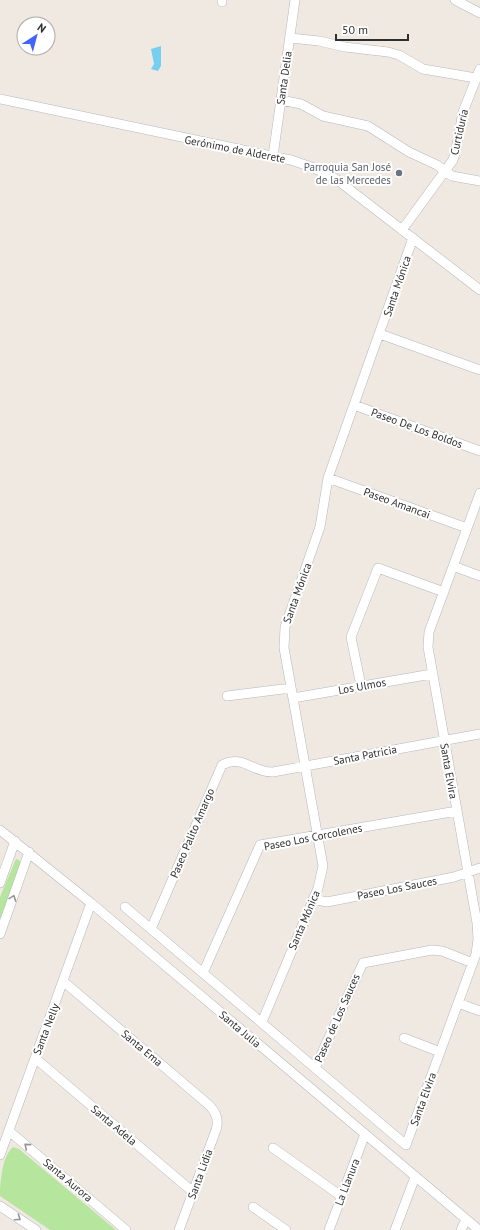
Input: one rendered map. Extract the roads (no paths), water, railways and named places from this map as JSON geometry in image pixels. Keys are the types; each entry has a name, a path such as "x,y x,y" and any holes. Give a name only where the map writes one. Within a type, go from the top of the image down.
{"street":[{"name":"Santa Delia","path":"273,156 295,0"},
{"path":"455,0 480,13"},
{"path":"290,38 388,52 399,55 422,69 476,78"},
{"name":"Curtiduría","path":"402,230 454,155 463,112 480,69"},
{"name":"Gerónimo de Alderete","path":"0,99 214,146 273,156 303,164 324,172 348,188 480,290"},
{"path":"281,100 301,104 323,116 368,126 409,152 429,160 455,178 480,181"},
{"name":"Santa Mónica","path":"262,1022 313,899 322,872 318,835 284,648 284,634 317,537 328,478 413,238"},
{"path":"380,334 480,370"},
{"name":"Paseo De Los Boldos","path":"354,405 480,451"},
{"name":"Paseo Amancai","path":"328,478 467,528"},
{"name":"Santa Elvira","path":"406,1145 478,947 478,931 432,674 428,640 479,496"},
{"path":"453,566 480,576"},
{"path":"361,686 351,637 378,568 444,592"},
{"name":"Los Ulmos","path":"293,698 432,674"},
{"path":"227,696 291,688"},
{"name":"Santa Patricia","path":"251,766 258,770 268,772 480,734"},
{"name":"Paseo Palito Amargo","path":"151,929 219,769 225,764 240,762 251,766"},
{"name":"Paseo Los Corcolenes","path":"203,973 260,845 457,811"},
{"name":"Santa Julia","path":"0,830 30,852 91,903 478,1230"},
{"path":"0,883 15,842"},
{"path":"0,934 30,852"},
{"name":"Paseo Los Sauces","path":"313,899 327,902 454,878 480,868"},
{"name":"Santa Nelly","path":"0,1155 64,982 91,903"},
{"name":"Santa Julia","path":"125,907 406,1145"},
{"name":"Paseo de Los Sauces","path":"315,1068 363,963 432,950 442,951 472,963"},
{"name":"Santa Ema","path":"64,982 209,1105 216,1117"},
{"path":"458,1003 480,1011"},
{"path":"404,1038 440,1052"},
{"name":"Santa Adela","path":"35,1058 193,1192"},
{"name":"Santa Lidia","path":"179,1230 216,1130 216,1117"},
{"name":"Santa Aurora","path":"9,1131 126,1230"},
{"name":"La Llanura","path":"328,1230 365,1134"},
{"path":"273,1148 341,1196"},
{"path":"395,1230 415,1177"},
{"path":"0,1206 36,1230"},
{"path":"252,1207 286,1230"},
{"path":"462,1230 466,1219"}],"water":[{"path":"161,46 161,66 158,71 151,69 154,64 151,49"}],"place":[{"name":"Parroquia San José de las Mercedes","path":"399,173"}]}
